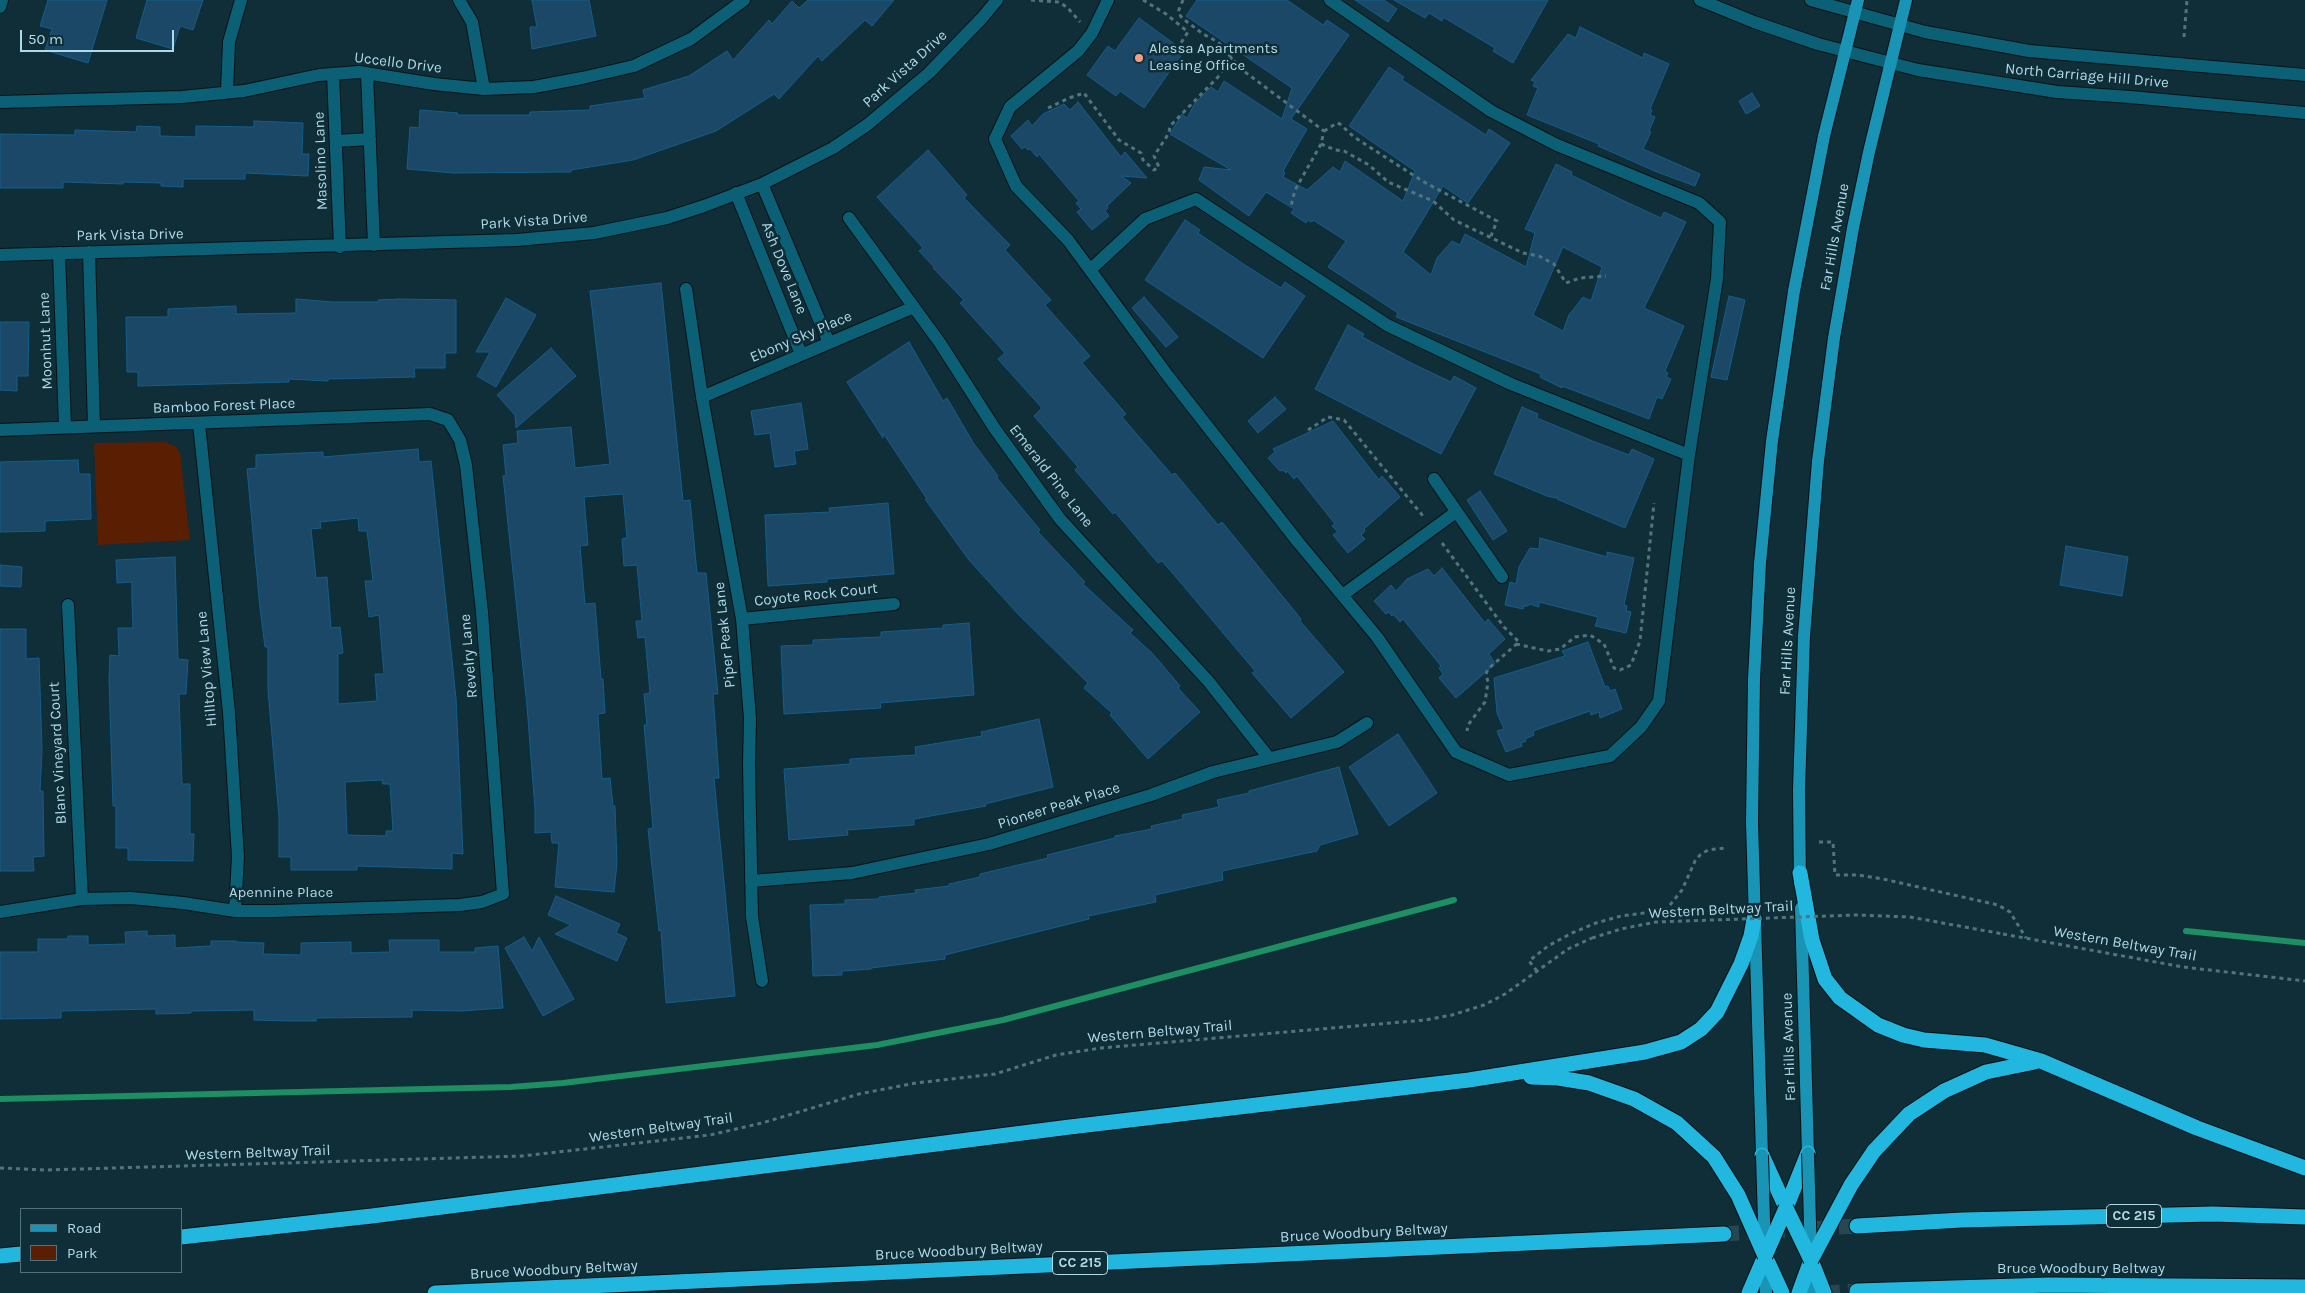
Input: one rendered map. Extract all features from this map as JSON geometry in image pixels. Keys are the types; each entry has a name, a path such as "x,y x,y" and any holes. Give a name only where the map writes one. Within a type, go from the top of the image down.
{"highway":[{"path":"1800,873 1809,926 1822,972 1829,986 1848,1005 1878,1025 1903,1035 1936,1042 1985,1044 2041,1062 2197,1128 2305,1168"},
{"path":"182,1237 372,1216 1070,1127 1469,1080 1645,1052 1680,1042 1701,1029 1723,1003 1746,951 1754,919"},
{"path":"1799,1293 1811,1260 1844,1196 1874,1151 1909,1114 1957,1084 2001,1068 2041,1062"},
{"path":"1469,1080 1540,1077 1574,1080 1634,1099 1670,1119 1690,1134 1714,1157 1738,1195 1782,1293"},
{"path":"1749,1293 1808,1153"},
{"path":"1762,1155 1811,1260 1824,1293"},
{"name":"CC 215","path":"1858,1226 1962,1220 2174,1215 2305,1217"},
{"name":"Bruce Woodbury Beltway","path":"435,1293 1724,1234"},
{"path":"0,1256 20,1254"},
{"path":"2049,1285 2119,1293"},
{"name":"Bruce Woodbury Beltway","path":"1857,1291 2049,1285 2305,1287"}],"main road":[{"name":"Far Hills Avenue","path":"1812,1293 1800,873 1799,780 1804,636 1818,461 1834,338 1852,228 1906,0"},
{"name":"Far Hills Avenue","path":"1766,1293 1752,822 1754,679 1760,563 1772,441 1785,343 1804,233 1856,6"}],"street":[{"path":"0,7 2,0"},
{"path":"227,92 229,42 241,0"},
{"path":"459,0 472,22 484,89"},
{"name":"Uccello Drive","path":"0,102 182,97 227,92 333,74 367,73 434,84 484,89 534,86 582,78 634,66 691,39 744,0"},
{"name":"Park Vista Drive","path":"0,255 517,240 594,233 667,218 762,184 833,148 896,102 929,74 997,0"},
{"path":"1102,2 1092,33 1078,51 1010,107 994,140 1016,186 1068,240 1168,376 1298,542 1344,594 1377,637 1456,752 1509,775 1610,756 1641,726 1659,701 1689,455 1717,279 1720,222 1699,203 1557,145 1491,111 1330,0"},
{"name":"North Carriage Hill Drive","path":"1700,0 1754,22 1844,52 1890,64 2031,89 2305,113"},
{"name":"North Carriage Hill Drive","path":"1811,0 1856,6 1876,19 1952,38 2050,54 2305,75"},
{"path":"367,73 374,245"},
{"name":"Masolino Lane","path":"333,74 340,246"},
{"path":"336,141 370,140"},
{"name":"Ash Dove Lane","path":"762,184 829,343"},
{"name":"Ash Dove Lane","path":"736,193 801,354"},
{"path":"1090,270 1145,219 1196,199 1387,325 1511,384 1689,455"},
{"name":"Emerald Pine Lane","path":"849,218 914,307 966,383 995,430 1060,519 1209,682 1269,758"},
{"path":"90,252 94,426"},
{"name":"Moonhut Lane","path":"59,253 65,427"},
{"name":"Piper Peak Lane","path":"686,289 702,398 742,619 750,718 752,917 762,981"},
{"name":"Ebony Sky Place","path":"702,398 914,307"},
{"name":"Bamboo Forest Place","path":"0,430 430,414 448,420"},
{"name":"Revelry Lane","path":"448,420 460,440 466,465 482,612 503,894"},
{"name":"Hilltop View Lane","path":"199,424 229,712 238,857 235,911"},
{"path":"1434,478 1502,577"},
{"path":"1344,594 1456,512"},
{"name":"Coyote Rock Court","path":"742,619 894,604"},
{"name":"Blanc Vineyard Court","path":"68,606 82,899"},
{"name":"Pioneer Peak Place","path":"752,881 852,873 989,844 1150,795 1213,772 1337,742 1366,723"},
{"name":"Apennine Place","path":"0,912 82,899 131,898 235,911 440,906 482,902 503,894"}],"path":[{"path":"1032,0 1053,1 1063,4 1082,24"},
{"path":"1143,0 1177,22 1188,32 1179,46"},
{"path":"1183,0 1178,9 1180,16 1203,34 1218,42 1241,69 1324,131"},
{"path":"2184,37 2187,0"},
{"path":"1048,108 1084,93 1118,140 1141,153 1143,160 1154,170 1159,167 1154,156 1169,133 1170,126 1218,77 1232,57"},
{"path":"1291,206 1296,190 1321,144 1324,131 1337,123 1354,137 1424,182 1497,221 1491,236"},
{"path":"1321,144 1335,150 1344,150 1369,165 1388,182 1433,201 1454,220 1491,236 1523,253 1539,256 1554,264 1566,283 1580,278 1606,276"},
{"path":"1308,430 1328,418 1344,420 1425,519"},
{"path":"1516,644 1548,652 1560,649 1575,637 1590,635 1604,644 1614,668 1620,670 1631,665 1640,641 1654,502"},
{"path":"1440,540 1504,627 1519,642 1488,669 1486,674 1488,682 1486,702 1468,725 1467,731"},
{"path":"1819,842 1833,842 1835,874 1884,879 1998,905 2010,912 2026,938"},
{"path":"1537,971 1529,960 1548,946 1572,933 1620,916 1666,910 1682,890 1695,861 1700,855 1708,850 1725,848"},
{"name":"Western Beltway Trail","path":"0,1168 46,1170 522,1156 710,1135 762,1124 859,1094 916,1083 994,1074 1056,1055 1101,1048 1425,1020 1452,1015 1484,1005 1504,994 1568,949 1592,938 1621,929 1656,922 1856,915 1910,917 2183,967 2305,981"}],"green space":[{"path":"165,442 175,446 180,452 190,540 98,545 94,443"}],"building":[{"path":"48,0 107,0 88,63 45,50 52,29 40,26"},
{"path":"147,0 203,0 193,30 180,26 173,49 136,38"},
{"path":"532,0 589,0 596,36 532,49 530,27 537,27"},
{"path":"808,0 894,0 872,26 865,20 822,61 818,56 779,99 774,94 716,131 633,160 571,170 571,172 453,173 407,169 410,127 419,128 420,110 458,113 457,115 530,115 530,112 590,110 590,106 645,98 643,90 689,76 727,51 733,60 769,20 772,24 792,1 799,8"},
{"path":"1197,0 1287,0 1323,25 1327,20 1349,35 1291,119 1307,129 1283,171 1285,173 1283,177 1307,190 1333,167 1340,172 1345,161 1403,201 1415,171 1349,126 1389,67 1404,77 1402,80 1486,135 1489,129 1510,143 1468,203 1443,186 1403,252 1431,275 1437,258 1452,241 1460,245 1465,234 1526,267 1535,233 1525,229 1556,164 1572,172 1571,175 1661,218 1664,212 1686,222 1644,308 1684,326 1665,371 1668,373 1666,377 1671,379 1662,399 1657,397 1649,419 1562,386 1562,388 1540,377 1541,374 1396,317 1398,313 1328,267 1346,241 1313,220 1312,222 1308,220 1306,223 1291,213 1294,209 1266,192 1249,216 1199,180 1204,167 1231,170 1170,134 1182,114 1187,118 1195,103 1211,87 1218,92 1224,81 1282,119 1292,88 1186,16","holes":["1563,247 1602,267 1591,301 1583,297 1569,315 1563,331 1533,315"]},
{"path":"1355,0 1384,0 1397,9 1388,22"},
{"path":"1394,0 1548,0 1513,63 1493,51 1495,48 1443,17 1442,21 1429,13 1425,18"},
{"name":"Alessa Apartments Leasing Office","path":"1139,18 1184,51 1144,108 1120,91 1116,96 1087,75 1108,46 1115,51"},
{"path":"1580,27 1643,58 1644,53 1669,64 1650,109 1652,110 1650,115 1655,117 1649,131 1651,132 1643,149 1700,174 1695,186 1657,172 1598,146 1599,144 1527,115 1538,88 1533,86 1535,82 1531,80 1568,34 1576,38"},
{"path":"1752,93 1760,106 1746,114 1739,101"},
{"path":"1078,102 1121,157 1125,152 1147,178 1121,176 1131,183 1107,206 1108,208 1105,211 1109,216 1092,230 1077,212 1081,209 1076,203 1079,201 1039,154 1037,157 1030,149 1028,150 1025,147 1022,149 1011,136 1028,120 1032,126 1043,114 1064,104 1070,110"},
{"path":"254,121 303,123 302,154 309,154 308,176 245,173 245,179 183,179 183,187 161,186 161,183 63,182 63,188 0,188 0,134 75,135 75,130 136,132 137,126 160,127 160,136 196,137 196,126 254,127"},
{"path":"928,150 967,195 964,198 1010,245 1005,250 1051,300 1045,305 1090,356 1082,363 1126,414 1122,417 1172,475 1175,473 1218,525 1222,522 1301,619 1300,621 1344,672 1291,718 1252,673 1255,671 1162,561 1158,563 1115,512 1113,514 1075,470 1078,467 1034,416 1042,408 998,359 1005,353 960,303 964,300 919,251 923,248 877,197"},
{"path":"1185,220 1200,230 1198,233 1281,288 1285,282 1305,296 1263,358 1145,280"},
{"path":"661,283 683,501 690,500 697,573 706,573 718,694 713,694 719,778 714,778 735,996 666,1003 661,930 659,931 648,829 653,828 644,725 647,725 644,694 650,693 645,637 638,638 636,621 642,621 637,565 624,566 622,539 627,538 623,494 584,497 588,545 580,546 585,604 595,603 601,679 603,679 605,713 598,714 602,779 610,778 613,806 615,806 617,863 614,892 555,887 559,843 552,843 551,832 535,833 535,809 527,706 503,476 506,475 503,445 518,443 517,431 571,427 575,468 610,464 590,291"},
{"path":"1729,296 1745,300 1727,380 1711,377"},
{"path":"1144,297 1178,337 1166,347 1132,308"},
{"path":"506,298 536,315 496,387 477,376 490,352 476,352"},
{"path":"296,299 332,302 379,302 378,300 400,299 456,300 456,353 445,353 445,368 414,368 415,377 328,379 328,381 289,379 289,382 138,386 138,372 127,372 126,317 168,317 168,309 236,306 236,314 296,313"},
{"path":"0,322 29,322 28,376 17,376 17,391 0,390"},
{"path":"1348,325 1364,334 1362,337 1413,364 1451,382 1454,376 1476,388 1441,454 1315,389"},
{"path":"909,342 943,401 947,398 974,444 998,476 997,478 1040,530 1038,532 1085,582 1083,584 1133,630 1130,633 1153,654 1180,686 1178,688 1200,712 1148,759 1110,715 1112,713 1084,688 1088,683 1018,614 969,560 925,499 927,499 883,433 883,438 847,382"},
{"path":"551,348 576,376 516,428 515,415 497,395"},
{"path":"1275,397 1286,409 1258,433 1248,421"},
{"path":"801,403 808,449 794,451 796,464 775,467 770,433 755,435 751,411"},
{"path":"1522,407 1538,414 1537,418 1590,440 1629,455 1632,449 1654,459 1625,528 1557,499 1558,497 1547,496 1494,474"},
{"path":"1333,421 1379,480 1382,476 1400,497 1364,529 1365,531 1361,535 1365,539 1348,553 1333,535 1338,532 1332,526 1335,524 1297,476 1294,479 1287,471 1286,473 1283,470 1280,471 1268,458 1275,452 1273,449"},
{"path":"418,449 419,462 431,461 456,698 463,854 452,853 452,869 357,866 357,870 291,870 291,857 279,857 279,817 268,690 268,647 265,647 260,608 247,469 256,468 256,455 323,452 323,457","holes":["358,518 359,531 367,531 373,581 365,581 369,617 379,615 384,674 375,674 377,701 338,704 338,654 343,653 340,627 331,628 327,577 316,578 311,529 321,528 320,522","382,780 383,784 390,784 393,831 386,831 386,836 347,835 345,782"]},
{"path":"78,460 79,474 90,474 91,519 45,521 45,531 0,532 0,462"},
{"path":"1480,491 1507,531 1493,540 1467,500"},
{"path":"888,503 894,574 827,579 827,582 768,586 765,515 830,512 829,508"},
{"path":"1540,538 1607,557 1607,552 1634,558 1624,605 1627,606 1626,611 1631,612 1626,633 1595,626 1598,617 1539,602 1539,607 1529,604 1524,606 1523,609 1505,605 1510,582 1516,584 1519,567 1530,548 1539,549"},
{"path":"2066,546 2128,557 2122,596 2060,585"},
{"path":"175,557 178,659 188,660 186,694 179,694 182,784 190,784 190,834 194,834 193,861 128,860 128,848 116,848 116,806 113,806 109,679 110,655 119,656 118,628 133,628 132,582 117,583 116,560"},
{"path":"0,565 22,567 21,587 0,586"},
{"path":"1442,568 1485,623 1488,619 1505,639 1489,654 1495,664 1456,698 1439,678 1443,674 1439,668 1441,666 1403,619 1400,622 1393,614 1392,616 1389,612 1386,614 1374,601 1391,585 1396,591 1407,579 1428,569 1434,576"},
{"path":"969,623 974,695 880,703 881,708 784,714 781,646 813,645 813,640 881,637 881,632 943,628 943,625"},
{"path":"0,629 26,629 26,659 39,658 42,750 40,791 43,791 44,856 33,857 34,871 0,871"},
{"path":"1588,642 1605,687 1608,686 1610,691 1615,689 1622,709 1600,718 1599,712 1591,715 1590,711 1533,731 1534,735 1525,739 1526,741 1521,743 1522,746 1506,752 1497,731 1504,729 1497,713 1494,678 1565,656 1562,651"},
{"path":"1039,719 1053,787 985,804 986,806 914,819 914,825 847,830 848,835 789,840 784,769 850,764 850,759 916,755 915,747 982,736 981,732"},
{"path":"1398,734 1437,793 1389,826 1349,767"},
{"path":"1339,767 1358,834 1320,845 1317,851 1222,871 1223,880 1155,895 1156,902 1088,916 1089,919 945,955 945,959 842,971 842,975 813,976 810,905 845,904 845,900 879,899 879,897 916,893 915,890 949,886 949,884 980,877 980,874 1048,858 1047,855 1115,838 1115,836 1152,829 1151,826 1183,819 1182,815 1219,807 1217,800 1249,793 1249,791"},
{"path":"556,896 620,924 616,933 627,938 617,961 555,934 571,925 548,915"},
{"path":"147,931 147,936 175,935 175,948 211,946 211,941 236,941 264,943 263,954 301,955 301,943 351,942 351,953 390,952 389,940 439,940 439,952 475,952 475,948 498,946 503,1008 461,1011 412,1010 412,1017 316,1018 316,1021 254,1020 254,1010 191,1011 191,1013 156,1014 156,1009 61,1011 61,1018 0,1019 0,952 38,952 38,939 68,939 68,936 88,936 88,945 126,944 125,932"},
{"path":"524,937 532,951 539,937 574,999 543,1016 505,948"}],"waterway":[{"path":"0,1099 511,1087 563,1083 877,1045 1003,1020 1454,900"},
{"path":"2186,931 2305,943"}],"tunnel":[{"path":"1724,1234 1857,1226"},
{"path":"1825,1293 1857,1291"}],"place":[{"name":"Alessa Apartments Leasing Office","path":"1139,58"}]}
